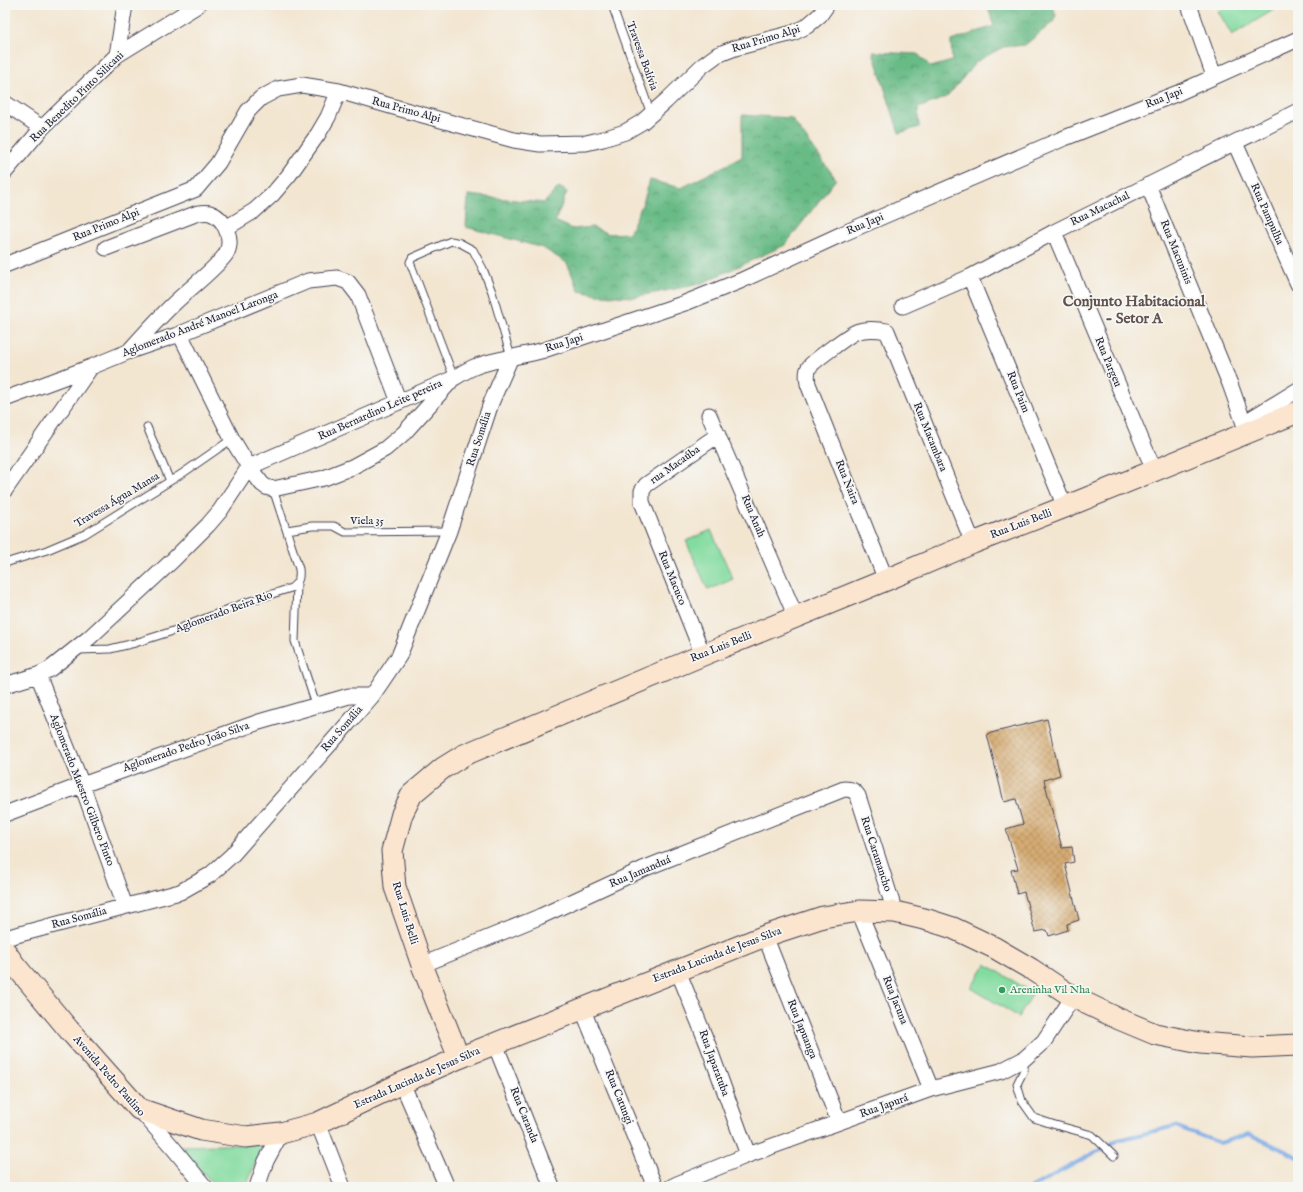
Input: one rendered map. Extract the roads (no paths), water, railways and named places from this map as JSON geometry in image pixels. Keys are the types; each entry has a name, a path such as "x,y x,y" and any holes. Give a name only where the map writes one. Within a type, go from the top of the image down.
{"main road":[{"name":"Rua Luis Belli","path":"459,1058 422,965 395,887 392,851 402,814 412,794 443,768 464,755 973,543 1154,470 1245,427 1298,412"},
{"name":"Estrada Lucinda de Jesus Silva","path":"139,1109 201,1130 246,1137 281,1133 318,1123 459,1058 764,936 823,917 859,911 895,912 928,920 960,931 995,948 1073,996 1119,1019 1155,1034 1200,1043 1252,1047 1298,1045"},
{"name":"Avenida Pedro Paulino","path":"8,960 139,1109"}],"street":[{"path":"118,55 125,5"},
{"name":"Rua Benedito Pinto Silicani","path":"5,172 42,128 118,55 198,5"},
{"name":"Rua Primo Alpi","path":"5,265 196,189 218,163 248,111 261,98 278,89 302,85 339,91 514,140 540,144 586,143 625,132 651,114 702,66 717,56 735,48 793,33 807,26 827,5"},
{"path":"1189,5 1214,76"},
{"name":"Rua Japi","path":"511,357 544,350 686,303 740,281 842,234 1040,149 1178,93 1298,39"},
{"path":"226,228 254,211 272,195 289,175 318,134 328,117 339,91"},
{"path":"5,103 42,128"},
{"name":"Rua Macachal","path":"903,306 970,277 1054,232 1298,111"},
{"name":"Rua Pampulha","path":"1236,143 1298,284"},
{"name":"Rua Macuninis","path":"1148,185 1230,384 1245,427"},
{"path":"106,248 198,213 209,212 218,217 226,228 229,243 226,253 217,264 161,315 130,351"},
{"name":"Rua Pargeu","path":"1054,232 1154,470"},
{"name":"Rua Paim","path":"970,277 1065,507"},
{"name":"Aglomerado André Manoel Laronga","path":"5,399 130,351 180,334 308,281 337,278 348,282 358,295 399,402"},
{"name":"Rua Naira","path":"886,580 808,384 807,374 809,366 855,332 870,328 887,331"},
{"name":"Rua Macambara","path":"887,331 973,543"},
{"path":"180,334 232,439 249,467 262,484 273,489 324,478 352,467 385,449 404,433 454,378"},
{"name":"Rua Bernardino Leite pereira","path":"249,467 454,378 472,368 511,357"},
{"name":"Rua Somália","path":"5,938 180,892 210,875 232,854 372,696 399,656 449,531 491,403 511,357"},
{"path":"5,490 91,367"},
{"path":"1245,427 1298,390"},
{"name":"Rua Anah","path":"710,416 796,617"},
{"name":"rua Macaúba","path":"642,502 642,491 646,485 718,435"},
{"path":"5,685 38,675 50,669 74,650 167,566 208,525 220,511 249,467"},
{"name":"Rua Macuco","path":"642,502 703,655"},
{"name":"Aglomerado Maestro Gilbero Pinto","path":"38,675 82,785 125,906"},
{"name":"Aglomerado Pedro João Silva","path":"5,814 251,724 316,704 349,696 372,696"},
{"name":"Rua Jamanduá","path":"422,965 539,916 643,869 844,789 850,789 858,796"},
{"name":"Rua Caramancho","path":"858,796 895,912"},
{"name":"Rua Jacuna","path":"859,911 931,1089"},
{"name":"Rua Japuanga","path":"764,936 839,1122"},
{"name":"Rua Japaratuba","path":"678,971 708,1044 748,1155"},
{"name":"Rua Japurá","path":"671,1187 748,1155 931,1089 1001,1071 1024,1059 1044,1041 1073,996"},
{"name":"Rua Catungi","path":"582,1008 655,1187"},
{"name":"Rua Caranda","path":"495,1044 552,1187"},
{"path":"402,1083 446,1187"},
{"name":"Avenida Pedro Paulino","path":"139,1109 205,1187"},
{"path":"318,1123 343,1187"},
{"path":"257,1187 266,1161 281,1133"}],"lane":[{"name":"Travessa Bolívia","path":"612,5 651,114"},
{"path":"454,378 410,262 412,258 451,241 460,243 473,250 483,269 492,292 511,357"},
{"path":"147,427 170,481"},
{"name":"Travessa Água Mansa","path":"5,563 47,550 86,534 170,481 232,439"},
{"path":"273,489 299,569 300,579 297,584 295,641 316,704"},
{"name":"Viela 35","path":"287,530 312,526 334,526 345,532 449,531"},
{"name":"Aglomerado Beira Rio","path":"74,650 110,649 135,643 173,631 244,603 292,588 297,584"},
{"path":"1024,1059 1024,1070 1017,1084 1022,1101 1034,1118 1092,1135 1114,1156"}],"waterway":[{"path":"1032,1187 1118,1140 1175,1126 1220,1143 1249,1134 1298,1157"}],"place":[{"name":"Areninha Vil Nha","path":"1002,990"}],"district":[{"name":"Conjunto Habitacional - Setor A","path":"1134,310"}]}
